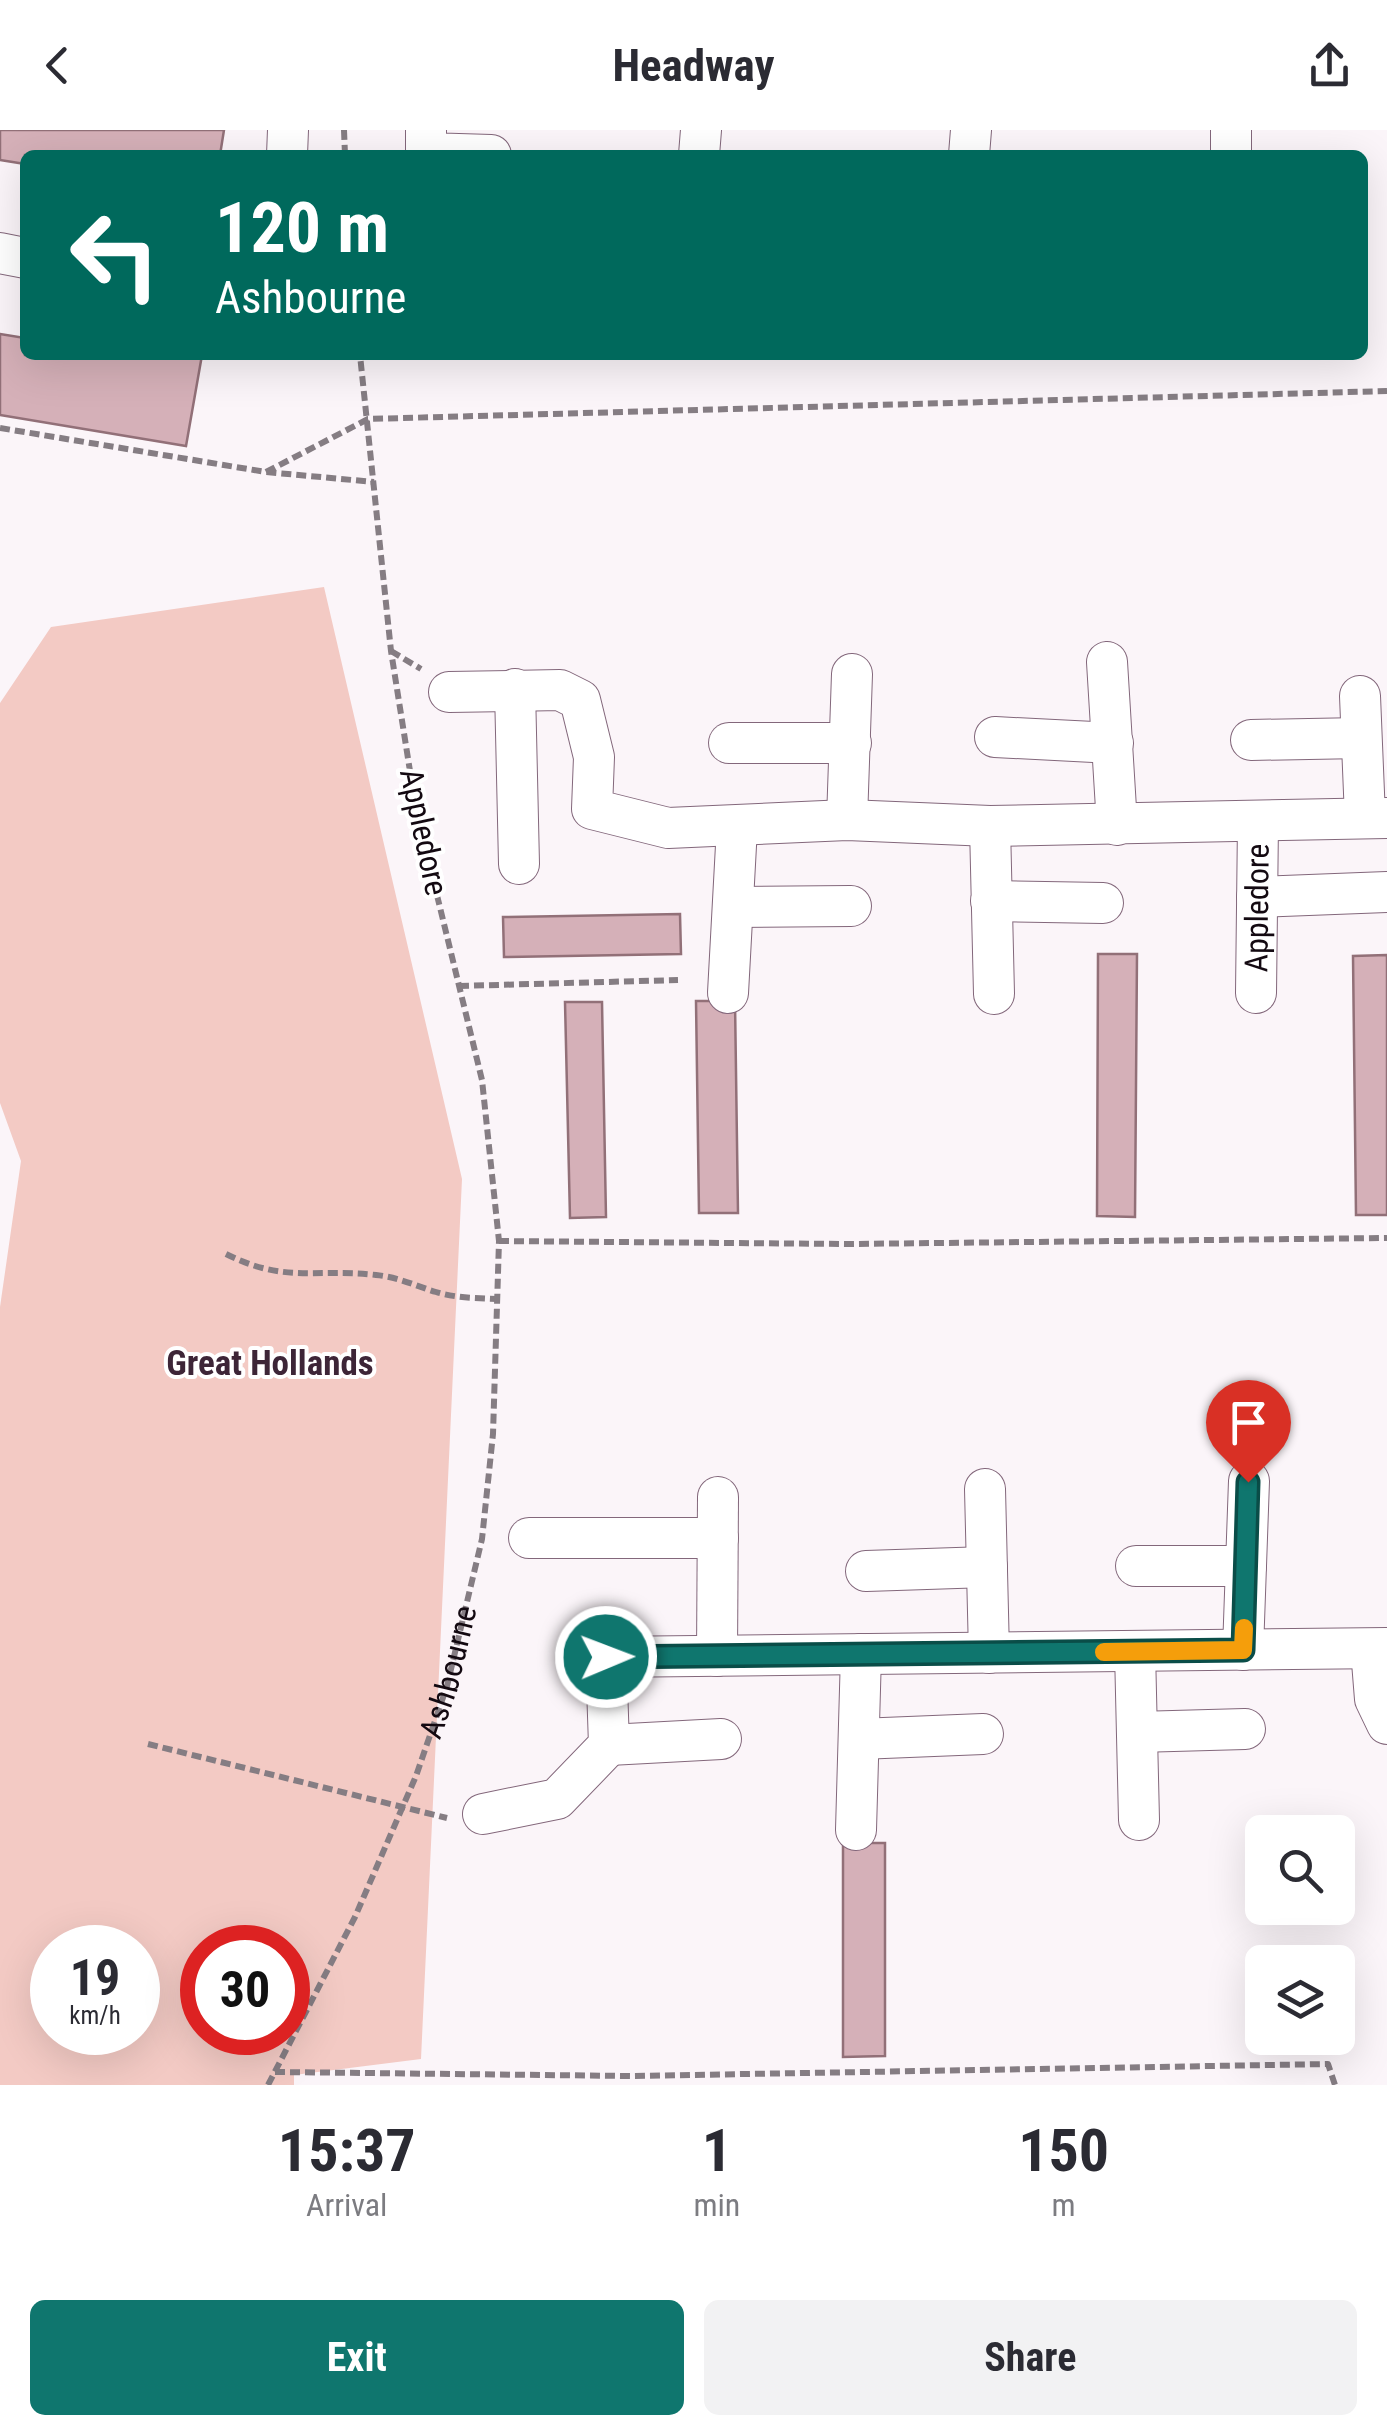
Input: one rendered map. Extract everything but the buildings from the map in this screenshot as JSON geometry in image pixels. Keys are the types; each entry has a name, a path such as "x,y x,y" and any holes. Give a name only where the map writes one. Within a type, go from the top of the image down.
{"street":[{"path":"426,142 466,150"},
{"path":"1106,662 1118,825"},
{"path":"847,820 852,674"},
{"path":"516,689 519,864"},
{"name":"Appledore","path":"449,692 560,690 580,700 594,757 592,809 668,828 847,820 990,826 1376,818 1361,738 1360,696"},
{"path":"994,737 1113,743"},
{"path":"1251,740 1361,738"},
{"path":"729,743 850,743"},
{"name":"Appledore","path":"1256,993 1258,822"},
{"path":"728,993 737,826"},
{"path":"990,826 994,994"},
{"path":"1257,896 1387,892"},
{"path":"992,901 1102,904"},
{"path":"733,907 851,906"},
{"path":"1243,1650 1248,1482"},
{"path":"985,1489 988,1653"},
{"path":"718,1497 718,1656"},
{"path":"529,1538 718,1538"},
{"path":"1136,1566 1246,1566"},
{"path":"866,1571 986,1567"},
{"path":"610,1745 606,1657 1379,1648 1375,1699 1387,1724"},
{"path":"1135,1651 1139,1820"},
{"path":"856,1830 861,1654"},
{"path":"1137,1732 1245,1729"},
{"path":"859,1739 983,1734"},
{"path":"482,1814 557,1799 610,1745 721,1739"}],"path":[{"name":"Appledore","path":"361,360 391,650 416,809 482,1080 499,1241"},
{"path":"266,472 368,419 1387,391"},
{"path":"0,428 266,472 374,482"},
{"path":"460,986 678,980"},
{"path":"499,1241 850,1244 1387,1238"},
{"name":"Ashbourne","path":"268,2085 355,1917 403,1806 447,1686 482,1539 494,1434 499,1241"},
{"path":"226,1254 259,1269 277,1272 375,1275 439,1293 497,1299"},
{"path":"148,1744 403,1806"},
{"path":"275,2072 631,2076 1328,2064 1335,2085"}],"shaded area":[{"path":"324,587 462,1179 421,2059 294,2075 294,2085 0,2085 0,1307 21,1161 0,1103 0,703 51,627"}],"slow traffic":[{"path":"1104,1652 1243,1650 1244,1628"}],"district":[{"name":"Great Hollands","path":"270,1363"}],"route":[{"path":"606,1657 1243,1650 1248,1482"}]}
